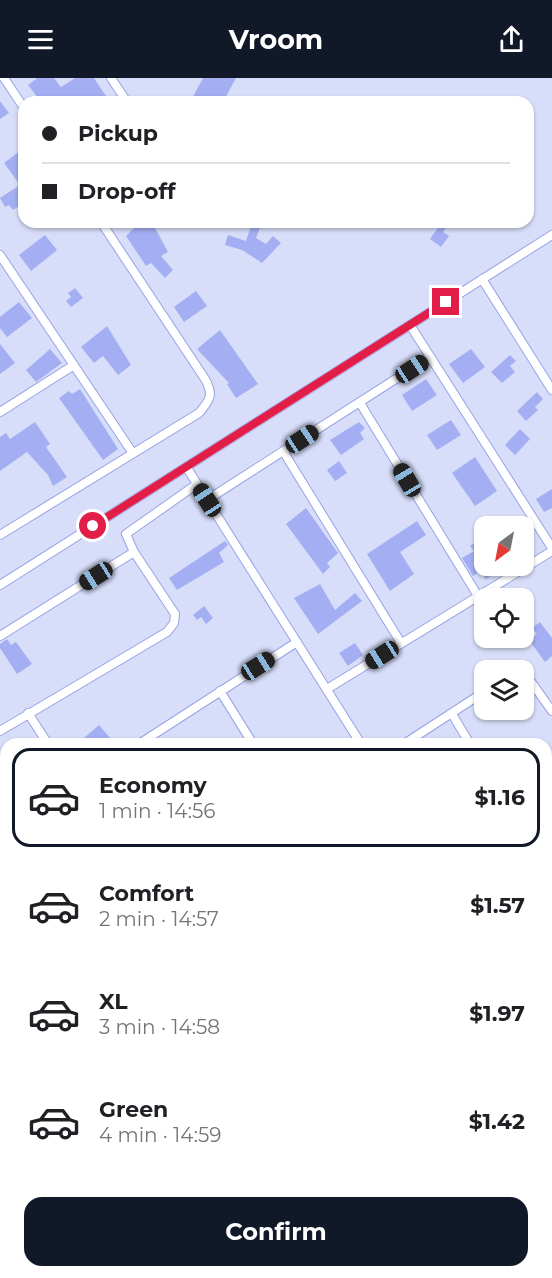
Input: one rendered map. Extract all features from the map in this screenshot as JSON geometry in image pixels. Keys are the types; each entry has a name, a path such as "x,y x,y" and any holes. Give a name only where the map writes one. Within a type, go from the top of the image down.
{"street":[{"path":"4,78 18,99"},
{"path":"111,78 123,96"},
{"path":"0,535 199,413 210,400 211,390 105,228"},
{"path":"0,585 552,235"},
{"path":"0,255 132,452"},
{"path":"482,279 552,390"},
{"path":"410,325 552,549 491,588"},
{"path":"207,500 430,357"},
{"path":"0,412 74,365"},
{"path":"360,403 474,589"},
{"path":"283,452 401,644"},
{"path":"187,468 357,738"},
{"path":"0,731 167,632 174,623 175,614 127,538 129,530 197,484"},
{"path":"0,636 134,552"},
{"path":"327,689 474,598"},
{"path":"157,738 220,691 297,642"},
{"path":"534,686 552,711"},
{"path":"220,691 249,738"},
{"path":"414,738 474,699"},
{"path":"28,713 44,738"},
{"path":"452,714 466,738"}],"building":[{"path":"37,78 54,78 61,87 75,78 94,78 106,96 36,96 28,85"},
{"path":"203,78 236,78 226,96 193,96"},
{"path":"0,101 9,113 0,119"},
{"path":"18,152 18,182 4,163"},
{"path":"18,186 18,207 13,210 9,205 5,207 0,198"},
{"path":"134,228 155,228 168,252 161,256 173,270 165,278 151,263 146,266 126,236"},
{"path":"250,228 260,228 256,238 266,244 273,236 281,243 262,263 242,250 225,245 228,235 246,241"},
{"path":"438,228 446,228 443,232 449,236 441,247 430,239"},
{"path":"45,235 57,250 31,271 19,255"},
{"path":"75,288 83,298 71,307 66,301 71,297 68,293"},
{"path":"196,291 207,306 184,322 174,307"},
{"path":"19,302 32,318 7,337 0,328 0,317"},
{"path":"107,326 131,365 118,375 103,356 94,363 81,347"},
{"path":"220,330 258,384 236,398 227,384 229,383 197,349"},
{"path":"0,344 15,363 0,374"},
{"path":"50,349 62,363 36,382 26,370"},
{"path":"471,349 485,367 463,383 449,364"},
{"path":"510,355 516,361 510,366 515,372 502,383 491,372"},
{"path":"426,379 437,395 412,411 402,395"},
{"path":"80,389 118,449 103,460 59,398 69,391 72,394"},
{"path":"537,392 543,399 535,407 538,410 526,421 517,411"},
{"path":"451,420 461,435 437,450 427,435"},
{"path":"35,422 50,444 46,447 67,477 53,486 48,475 27,452 0,471 0,437 6,433 10,439"},
{"path":"359,422 365,428 360,433 364,439 341,455 330,440"},
{"path":"520,429 530,439 515,455 505,445"},
{"path":"475,457 497,491 475,506 452,473"},
{"path":"339,461 347,473 335,481 327,470"},
{"path":"552,489 552,508 544,512 536,499"},
{"path":"306,508 338,553 327,563 330,567 323,574 286,524"},
{"path":"417,521 426,535 400,552 414,574 390,591 367,554"},
{"path":"225,541 228,545 219,553 224,562 177,590 169,578"},
{"path":"474,551 473,576 462,558"},
{"path":"320,584 335,610 355,593 362,601 318,634 294,598"},
{"path":"204,606 213,618 206,624 201,617 197,620 193,615"},
{"path":"540,622 552,638 552,656 545,662 534,647 534,636 537,634 534,626"},
{"path":"7,639 11,645 16,642 32,664 17,674 0,648 0,644"},
{"path":"355,643 363,655 348,666 339,653"},
{"path":"99,725 110,738 84,738"}],"route":[{"path":"93,526 446,302"}]}
